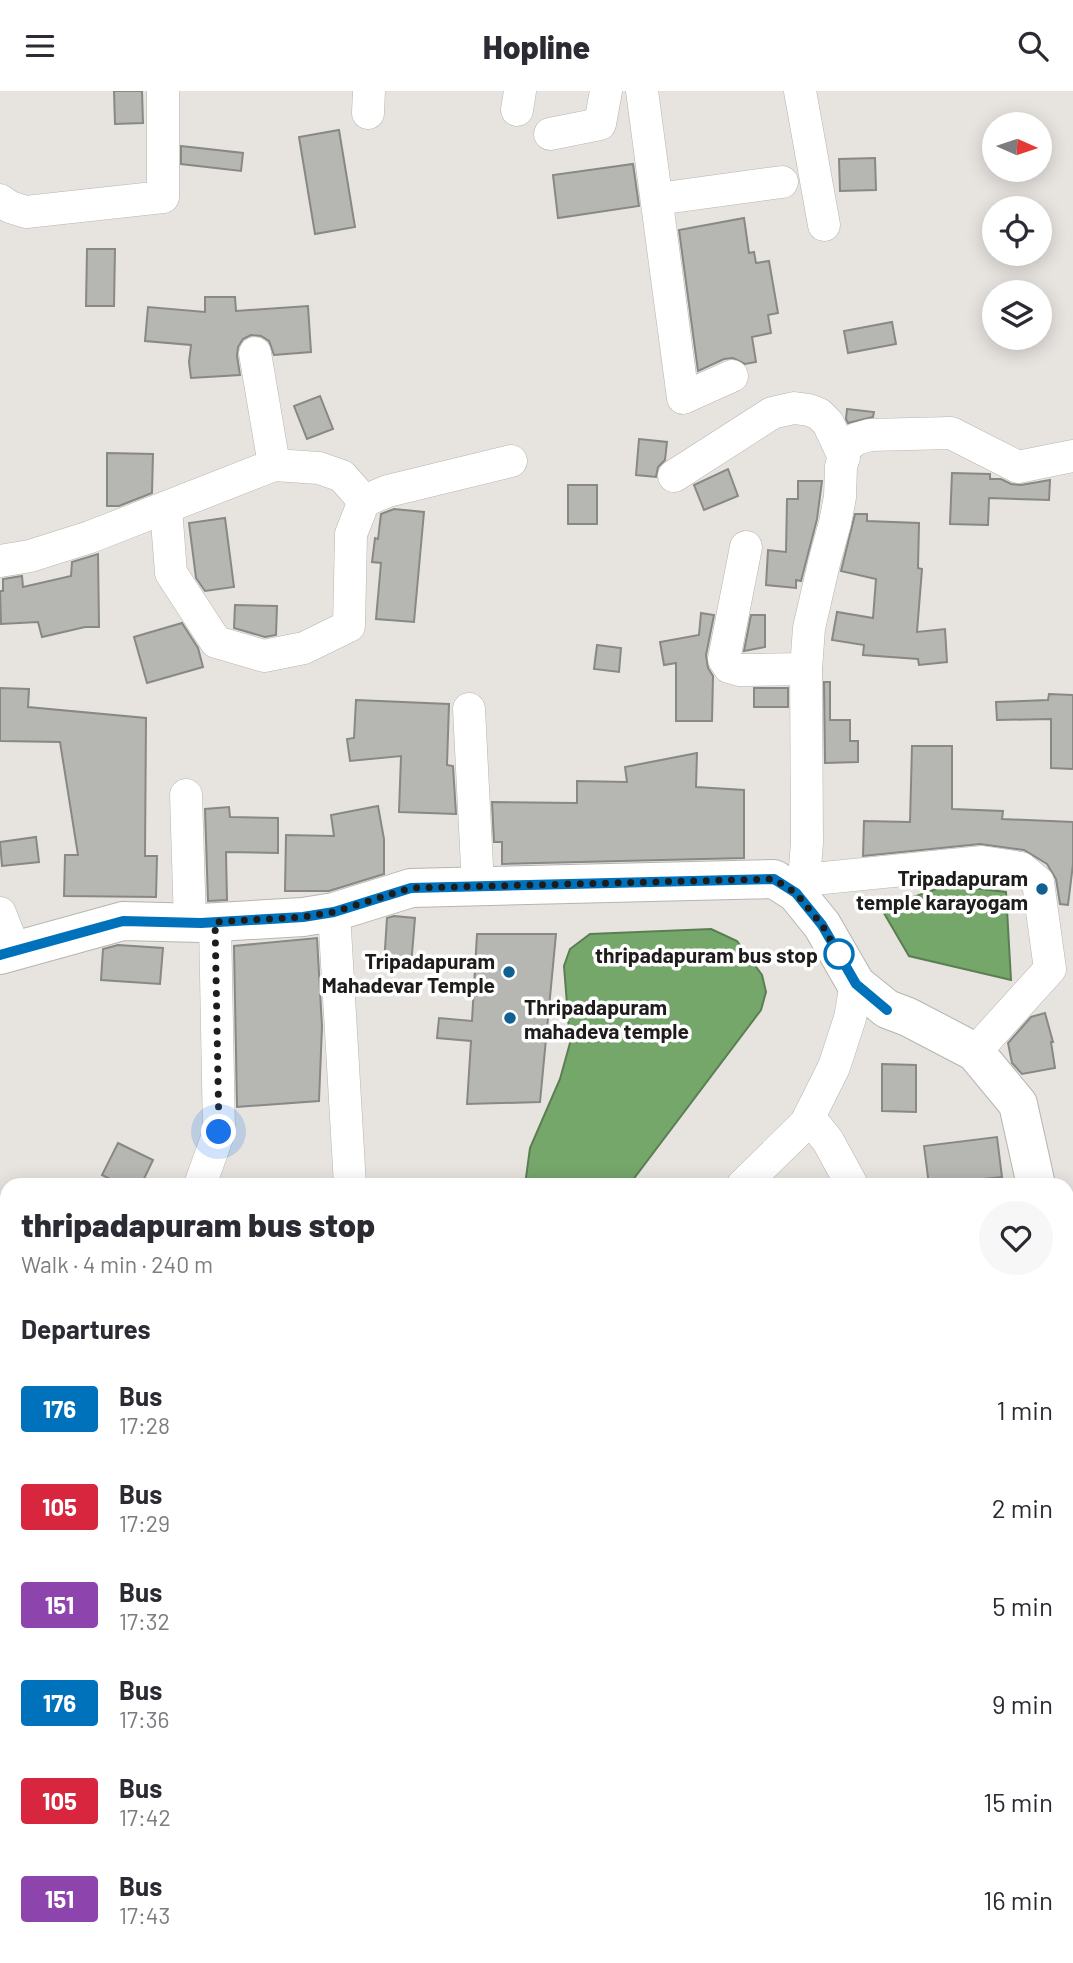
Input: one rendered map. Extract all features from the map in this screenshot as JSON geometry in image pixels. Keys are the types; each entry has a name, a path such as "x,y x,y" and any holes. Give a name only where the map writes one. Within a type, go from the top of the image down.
{"main road":[{"path":"8,953 123,921 203,922 303,917 334,912 411,888 774,879 800,887 856,984 887,1010 908,1017 975,1052 1018,1104 1034,1178"}],"street":[{"path":"0,200 10,207 26,212 163,197 163,91"},
{"path":"550,134 600,124 606,91"},
{"path":"642,91 683,398 732,376"},
{"path":"800,91 824,225"},
{"path":"657,199 782,182"},
{"path":"255,353 274,465"},
{"path":"674,476 772,413 794,408 819,414 828,423 844,457"},
{"path":"975,1052 1050,969 1038,882 1021,868 982,862 800,887 807,843 806,669 809,628 835,523 846,447 856,439 870,435 951,433 1018,467 1073,456"},
{"path":"166,509 171,573 216,642 264,656 304,648 349,626 351,534 364,501 388,491 511,461"},
{"path":"0,561 30,556 90,537 274,465 319,468 341,476 364,501"},
{"path":"746,547 724,659 729,667 739,670 806,669"},
{"path":"470,709 478,887"},
{"path":"186,795 203,922 219,1132 203,1178"},
{"path":"334,912 351,1178"},
{"path":"0,913 8,953"},
{"path":"750,1178 806,1122 834,1067 850,1018 856,984"},
{"path":"808,1117 828,1141 848,1178"}],"shaded area":[{"path":"948,885 1006,892 1011,980 909,956 881,908"},
{"path":"711,929 737,941 762,975 766,992 761,1010 634,1178 526,1178 530,1148 560,1079 570,1043 564,966 570,949 590,934"}],"building":[{"path":"114,91 142,91 143,123 115,124"},
{"path":"339,130 355,227 315,234 299,137"},
{"path":"181,146 243,153 241,171 181,164"},
{"path":"875,158 876,190 840,191 839,159"},
{"path":"633,164 639,206 558,218 553,175"},
{"path":"744,218 749,253 754,252 756,263 769,261 778,313 768,315 771,333 752,337 756,362 745,364 733,358 724,359 698,371 679,230"},
{"path":"87,249 115,249 114,306 86,306"},
{"path":"205,297 235,297 236,311 308,306 311,352 274,355 269,341 261,336 251,335 243,339 238,347 240,375 191,378 191,345 145,341 148,307 205,312"},
{"path":"892,322 896,344 848,353 844,331"},
{"path":"320,396 333,429 307,439 294,406"},
{"path":"847,409 874,412 873,417 848,423"},
{"path":"639,439 667,442 665,460 658,467 656,477 636,475"},
{"path":"107,453 153,454 152,493 119,506 107,506"},
{"path":"728,469 738,496 704,510 694,485"},
{"path":"952,473 990,474 990,479 1021,485 1050,480 1049,500 989,498 988,525 950,524"},
{"path":"798,481 822,481 817,519 801,581 796,580 796,588 766,585 768,550 786,552 787,499 798,499"},
{"path":"568,485 597,485 597,524 568,524"},
{"path":"394,509 424,512 414,622 376,619 381,563 372,562 375,538 378,539 381,514"},
{"path":"855,514 867,514 867,521 919,523 918,568 922,569 917,632 945,629 947,662 919,665 918,659 863,655 864,645 832,640 837,612 873,618 876,579 841,571"},
{"path":"225,518 234,587 205,591 196,578 189,523"},
{"path":"98,554 99,627 85,627 42,637 38,622 1,624 0,591 3,591 3,579 22,576 23,587 71,576 72,562"},
{"path":"235,605 277,606 276,635 265,637 234,628"},
{"path":"701,613 714,615 706,655 708,668 713,676 712,721 676,721 676,663 664,665 660,642 699,635"},
{"path":"751,615 765,615 765,647 744,651"},
{"path":"182,623 198,648 203,667 147,683 134,637"},
{"path":"597,645 621,648 619,672 594,669"},
{"path":"824,682 830,682 830,720 850,720 850,741 858,741 858,762 825,763"},
{"path":"0,688 29,689 28,707 146,718 145,856 157,856 156,897 64,896 65,855 78,855 60,742 0,741"},
{"path":"754,688 788,688 788,707 754,707"},
{"path":"1049,694 1073,695 1073,769 1051,768 1051,719 997,720 996,702 1048,700"},
{"path":"356,700 449,704 447,765 453,766 456,814 399,812 401,756 350,761 347,739 354,738"},
{"path":"912,746 952,746 952,809 1003,811 1002,819 1073,822 1073,864 1068,905 1060,904 1056,879 1047,864 1024,850 980,844 863,856 864,821 910,822"},
{"path":"697,753 696,787 744,790 744,858 502,864 502,842 494,842 492,802 577,803 577,781 627,782 625,767"},
{"path":"378,806 384,839 384,874 329,891 285,891 286,835 334,836 331,815"},
{"path":"229,807 230,817 278,818 278,853 226,852 227,900 208,901 205,809"},
{"path":"36,837 39,862 2,866 0,842"},
{"path":"387,918 415,918 411,966 384,964"},
{"name":"Thripadapuram mahadeva temple","path":"477,934 556,934 540,1102 467,1104 471,1041 437,1038 439,1018 472,1021"},
{"path":"317,938 322,1026 319,1101 237,1107 234,946"},
{"path":"118,945 163,948 160,984 101,980 103,949"},
{"path":"1045,1013 1053,1042 1055,1068 1022,1074 1012,1063 1008,1043 1031,1017"},
{"path":"882,1064 916,1065 916,1112 882,1111"},
{"path":"997,1137 1002,1177 928,1178 924,1146"},
{"path":"118,1143 153,1160 144,1178 108,1178 102,1175"}],"bus line":[{"name":"176","path":"0,955 123,921 201,923 303,917 334,912 411,888 774,879 796,893 822,925 856,984 887,1010"}],"place":[{"name":"Tripadapuram temple karayogam","path":"1042,889"},
{"name":"thripadapuram bus stop","path":"839,954"},
{"name":"Tripadapuram Mahadevar Temple","path":"509,972"},
{"name":"Thripadapuram mahadeva temple","path":"510,1018"}],"route":[{"path":"219,1132 215,922 303,917 334,912 411,888 774,879 796,893 822,925 842,960 839,954"}]}
